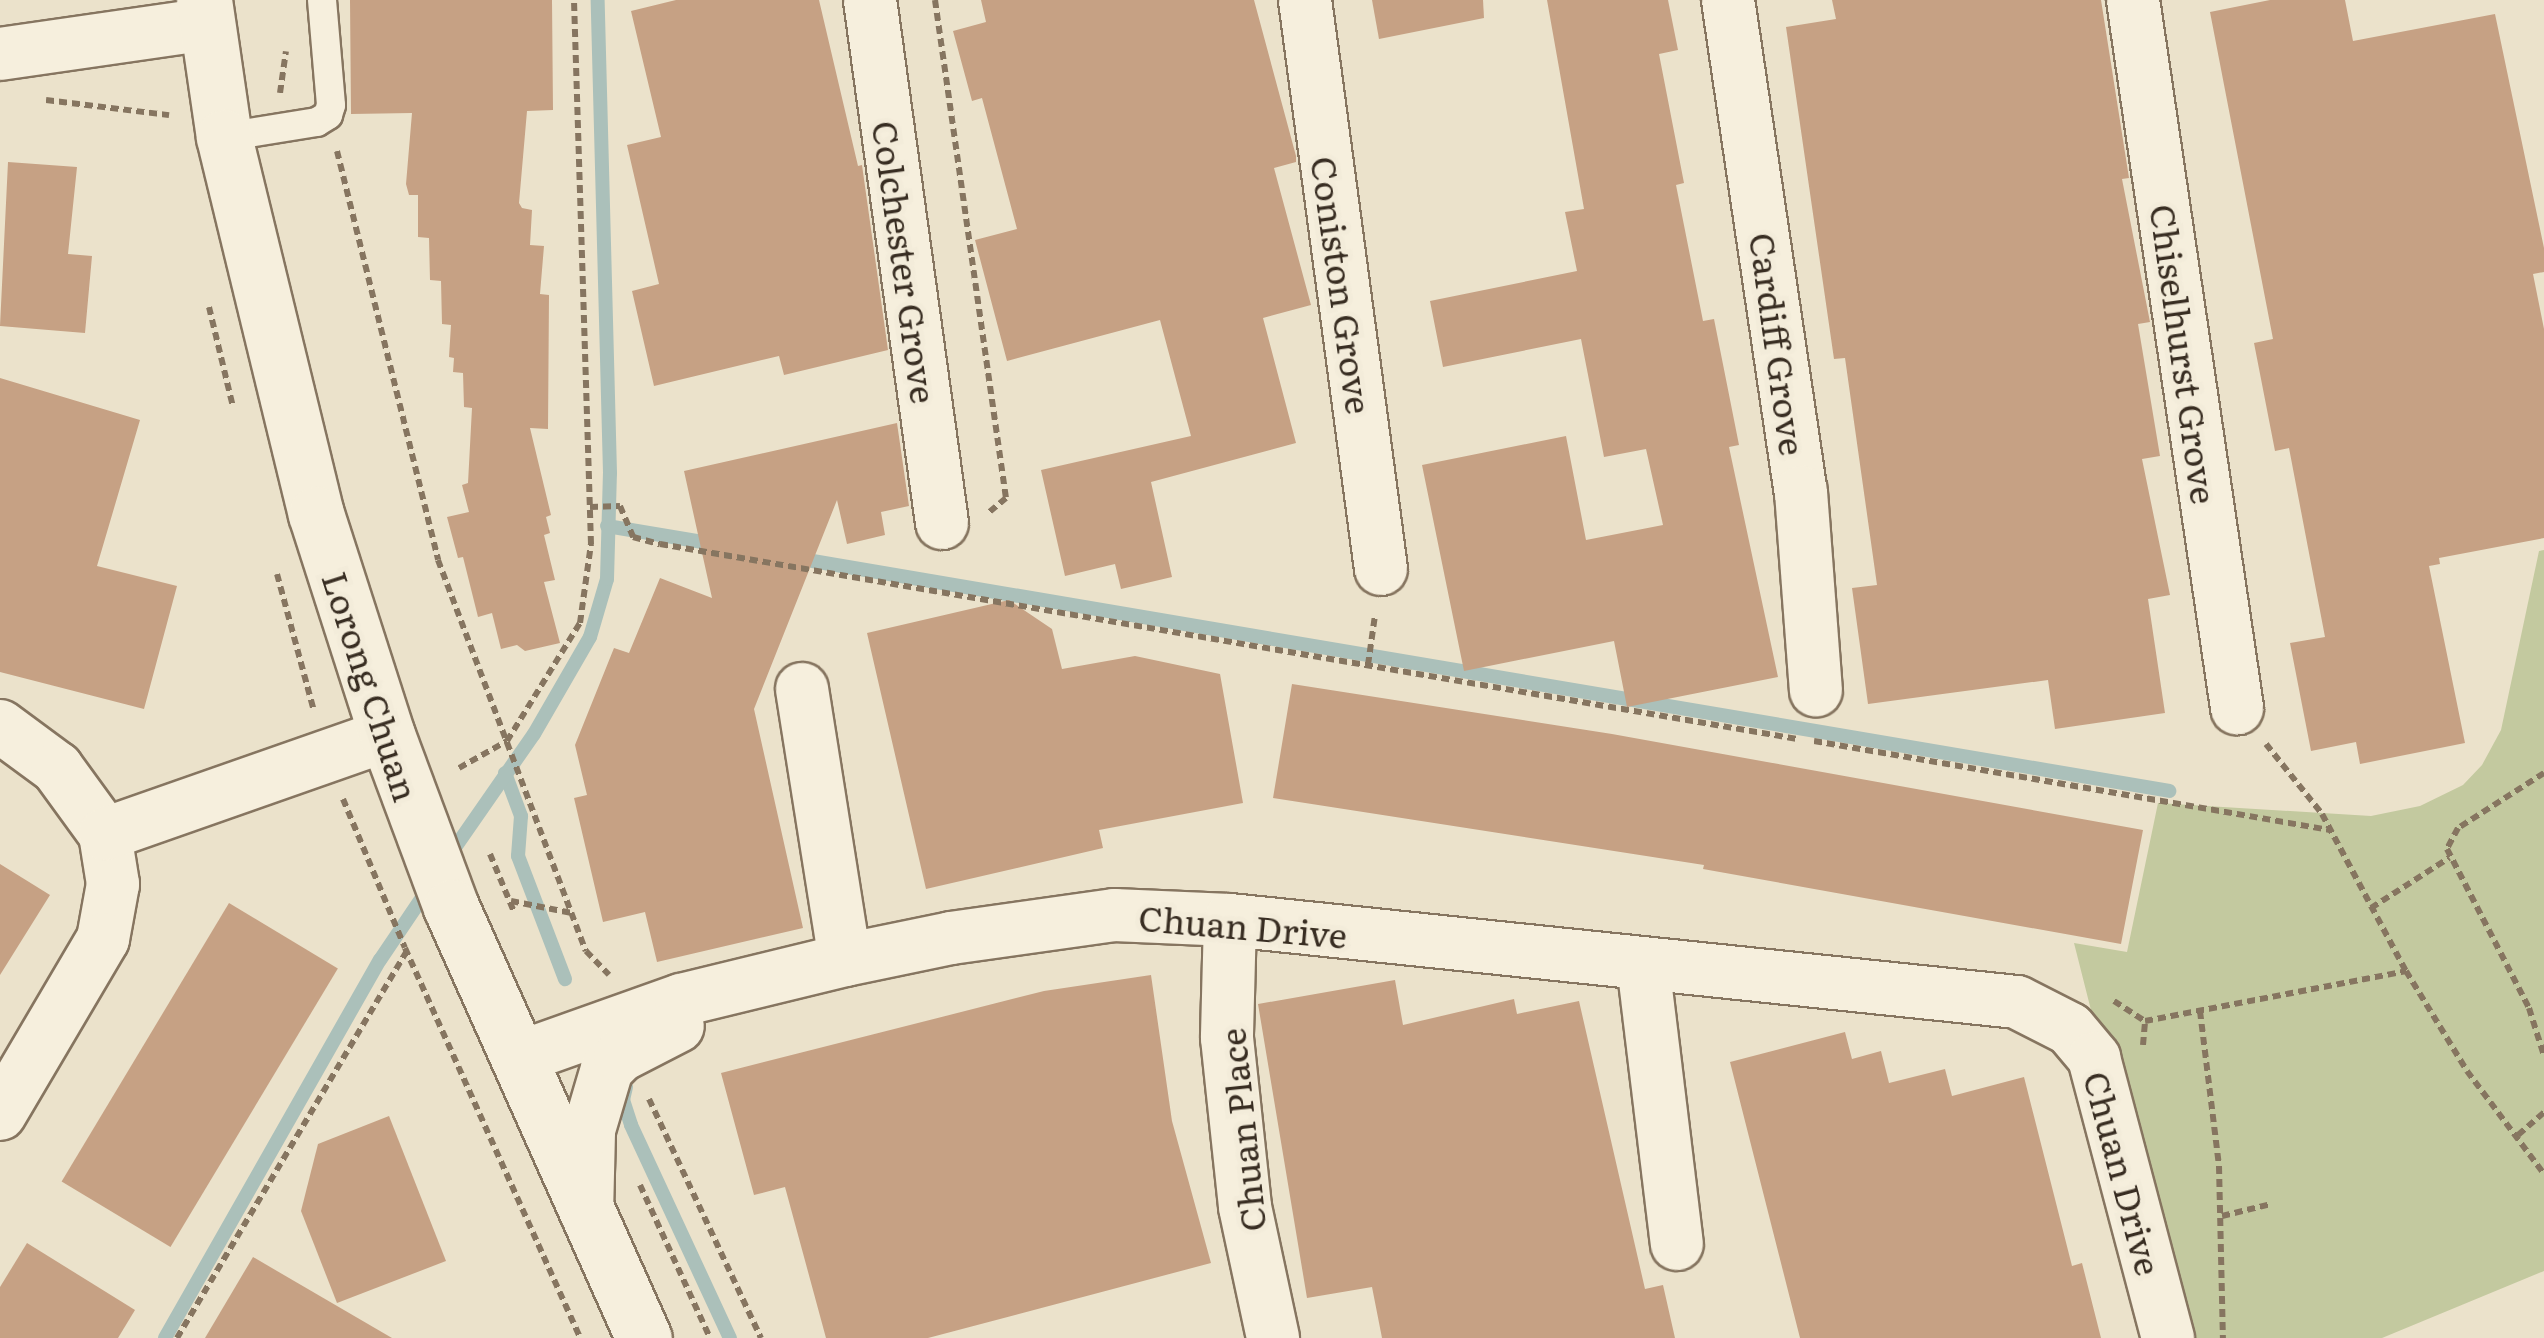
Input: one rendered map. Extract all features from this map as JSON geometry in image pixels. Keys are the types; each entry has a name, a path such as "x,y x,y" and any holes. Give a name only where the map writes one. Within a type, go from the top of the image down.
{"street":[{"name":"Colchester Grove","path":"870,0 942,523"},
{"name":"Coniston Grove","path":"1306,0 1381,569"},
{"name":"Cardiff Grove","path":"1728,0 1801,492 1816,690"},
{"name":"Chiselhurst Grove","path":"2133,0 2237,708"},
{"path":"0,54 206,12"},
{"name":"Lorong Chuan","path":"206,12 224,138 316,514 387,735 448,900 644,1338"},
{"path":"802,689 845,960"},
{"path":"0,726 57,768 105,834 112,858 113,884 104,940 0,1114"},
{"path":"105,834 387,735"},
{"name":"Chuan Drive","path":"518,1058 681,1000 845,960 950,938 1114,914 1230,920 2017,1002 2070,1030 2094,1058 2104,1082 2168,1338"},
{"name":"Chuan Place","path":"1230,920 1228,1038 1246,1208 1273,1338"},
{"path":"1643,964 1677,1244"},
{"path":"588,1214 589,1130 607,1069 659,1035 725,1004 746,984"}],"lane":[{"path":"224,138 318,122 328,114 322,0"}],"path":[{"path":"458,768 508,741 580,624 592,508 574,0"},
{"path":"935,0 1006,498 994,512 942,523"},
{"path":"278,127 290,32"},
{"path":"38,99 169,115"},
{"path":"328,114 438,560 586,951 611,978"},
{"path":"592,508 620,506 633,537 2330,830"},
{"path":"1368,664 1373,633"},
{"path":"2237,708 2330,830 2406,971 2467,1071 2544,1174"},
{"path":"327,759 406,950 580,1338"},
{"path":"2544,773 2458,828 2448,842 2448,858 2516,979 2544,1056"},
{"path":"2371,908 2448,858"},
{"path":"509,901 572,913"},
{"path":"177,1338 406,950"},
{"path":"2145,1022 2406,971"},
{"path":"2200,1011 2222,1216 2223,1338"},
{"path":"641,1083 761,1338"},
{"path":"2518,1136 2544,1112"},
{"path":"635,1175 710,1338"},
{"path":"2222,1216 2272,1204"}],"green space":[{"path":"2544,550 2544,1271 2382,1338 2174,1338 2074,943 2127,952 2158,803 2371,816 2420,806 2463,785 2482,765 2501,730 2539,551"}],"building":[{"path":"350,0 552,0 553,110 527,111 519,203 532,210 530,245 544,246 540,294 549,295 548,429 530,428 551,515 546,517 550,533 544,535 555,580 544,582 560,643 525,651 517,645 501,649 492,613 478,617 463,557 458,558 447,517 469,512 462,485 468,483 472,408 464,407 463,373 453,372 454,358 449,357 451,325 442,324 441,281 430,280 429,238 418,237 418,195 409,195 406,184 412,113 351,114"},
{"path":"676,0 819,0 858,166 862,165 888,350 784,375 779,356 654,386 632,291 659,284 627,145 661,137 631,11"},
{"path":"981,0 1254,0 1296,156 1296,162 1274,168 1311,305 1263,318 1296,443 1151,482 1172,577 1121,589 1115,564 1065,576 1041,470 1191,436 1160,320 1007,361 975,240 1017,229 982,98 972,101 953,31 986,22"},
{"path":"1372,0 1483,0 1484,18 1379,39"},
{"path":"1547,0 1668,0 1678,50 1659,54 1684,183 1676,185 1703,321 1714,319 1739,445 1729,447 1778,677 1627,707 1614,641 1464,671 1422,465 1566,436 1586,540 1663,525 1646,449 1604,457 1581,339 1443,367 1430,301 1577,271 1565,212 1584,209"},
{"path":"1832,0 2101,0 2129,178 2122,179 2150,322 2138,324 2160,456 2142,459 2170,595 2148,599 2165,713 2055,729 2048,680 1868,704 1852,588 1877,585 1845,358 1834,359 1786,27 1836,19"},
{"path":"2270,0 2345,0 2353,41 2495,14 2544,248 2544,272 2533,274 2544,329 2544,538 2439,558 2440,564 2429,566 2465,743 2360,764 2356,742 2311,751 2290,643 2325,637 2289,448 2275,451 2254,343 2273,339 2210,12"},
{"path":"8,162 77,167 68,254 92,256 85,333 0,326"},
{"path":"0,378 140,420 97,566 177,586 144,709 0,672"},
{"path":"897,423 909,506 881,512 885,535 847,544 837,500 754,709 803,928 657,962 645,912 603,922 574,798 587,795 575,745 614,648 629,653 660,578 712,598 684,471"},
{"path":"1009,600 1052,629 1062,669 1135,656 1220,674 1243,803 1099,830 1103,848 926,889 867,633"},
{"path":"1292,684 1612,734 2143,830 2121,944 1703,869 1704,865 1273,798"},
{"path":"0,864 50,895 0,975"},
{"path":"229,903 338,968 170,1247 62,1182"},
{"path":"1151,975 1172,1121 1211,1263 928,1338 826,1338 785,1187 754,1195 721,1073 1044,991"},
{"path":"1395,980 1403,1025 1514,999 1517,1014 1579,1001 1645,1289 1663,1285 1675,1338 1382,1338 1372,1287 1307,1298 1258,1004"},
{"path":"1845,1032 1852,1059 1881,1051 1889,1083 1945,1069 1952,1096 2024,1077 2072,1266 2082,1263 2101,1338 1800,1338 1730,1062"},
{"path":"389,1116 446,1261 337,1303 301,1211 318,1144"},
{"path":"27,1243 135,1310 118,1338 0,1338 0,1287"},
{"path":"253,1257 392,1338 205,1338"}],"waterway":[{"path":"447,859 534,734 590,637 607,579 610,473 598,0"},
{"path":"607,526 714,544"},
{"path":"795,558 2169,791"},
{"path":"505,773 521,816 518,856 565,979"},
{"path":"165,1338 380,960 430,886"},
{"path":"626,1087 623,1100 631,1125 730,1338"}]}
